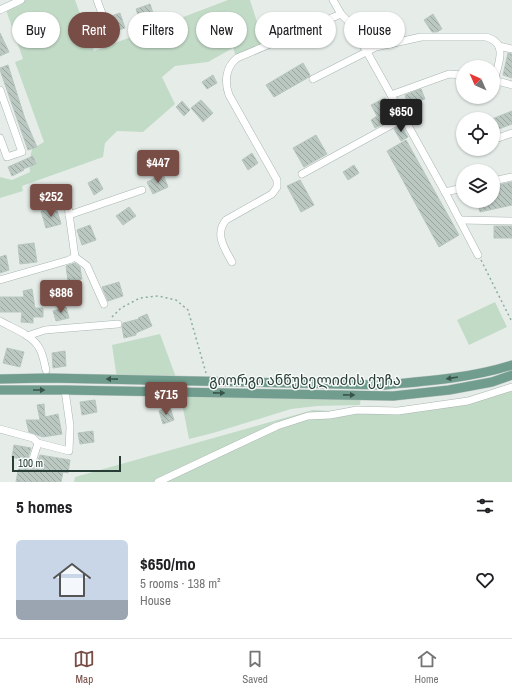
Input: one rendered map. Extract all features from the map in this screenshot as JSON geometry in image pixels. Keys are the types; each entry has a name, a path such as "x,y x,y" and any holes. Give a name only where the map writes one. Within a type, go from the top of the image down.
{"main road":[{"name":"გიორგი ანწუხელიძის ქუჩა","path":"0,379 48,378 384,385 441,380 490,372 512,365"},
{"name":"გიორგი ანწუხელიძის ქუჩა","path":"0,390 393,396 449,390 492,382 512,375"}],"street":[{"path":"3,6 21,0"},
{"path":"97,0 101,12"},
{"path":"333,0 341,14 349,22 367,52 445,192 478,255"},
{"path":"232,262 221,241 223,224 226,220 272,194 277,187 278,180 229,95 226,87 226,80 230,64 237,58 341,14"},
{"path":"313,78 376,47 420,37 486,36 497,41 501,53 499,60"},
{"path":"499,46 512,50"},
{"path":"391,95 449,74 456,74"},
{"path":"500,82 512,85"},
{"path":"0,90 22,152 7,157 0,138"},
{"path":"302,174 404,118"},
{"path":"500,137 512,133"},
{"path":"500,180 512,177"},
{"path":"69,215 142,190"},
{"path":"445,192 456,190"},
{"path":"67,199 75,257 87,266 104,304"},
{"path":"460,220 512,221"},
{"path":"0,280 75,257"},
{"path":"0,321 27,336 38,345 46,370"},
{"path":"27,336 45,330 118,324"},
{"path":"158,482 277,426 308,416 330,415 357,410 398,410 468,401 512,387"},
{"path":"0,429 33,438 38,443 69,451 70,426 65,390"},
{"path":"31,465 38,443"}],"path":[{"path":"478,255 512,322"},
{"path":"104,326 121,308 140,298 158,296 176,300 188,310 206,373"}],"green space":[{"path":"24,0 75,0 79,12 68,12 68,48 93,48 94,51 102,48 120,48 120,41 128,38 128,48 188,48 188,15 196,12 196,48 233,48 208,62 175,66 162,77 175,104 143,132 117,131 105,143 103,157 22,186 23,191 0,198 0,177 12,180 30,172 29,163 32,149 44,142 15,62 23,59 19,48 60,48 60,12 12,12 12,27 5,7"},
{"path":"228,0 250,0 255,16 255,48 236,56 233,48 247,48 247,12 196,12"},
{"path":"495,302 507,327 469,345 457,320"},
{"path":"160,334 177,380 117,379 112,345"},
{"path":"512,389 512,482 74,482 75,477 313,410 391,414 467,403"},
{"path":"180,393 361,395 360,405 317,406 291,409 189,439"}],"building":[{"path":"150,4 153,12 137,12 136,9"},
{"path":"120,13 125,28 120,30"},
{"path":"433,14 442,29 437,32 432,32 424,20"},
{"path":"0,33 9,52 0,56"},
{"path":"508,53 512,54 512,78 503,75"},
{"path":"303,63 310,75 309,77 274,97 266,85"},
{"path":"8,65 25,119 37,147 28,150 0,70 0,68"},
{"path":"213,75 217,83 207,89 202,82"},
{"path":"421,89 425,99 408,105 405,95"},
{"path":"385,98 395,117 375,128 371,120 377,116 371,105"},
{"path":"201,100 213,113 203,122 191,108"},
{"path":"182,101 190,110 184,116 176,107"},
{"path":"512,111 512,124 500,128 500,116"},
{"path":"401,125 408,137 401,141 394,129"},
{"path":"316,135 327,154 304,167 293,148"},
{"path":"406,140 459,235 439,247 387,151"},
{"path":"252,153 258,163 248,170 242,160"},
{"path":"33,156 36,164 23,169 24,170 12,176 8,167"},
{"path":"354,165 359,173 348,180 343,172"},
{"path":"163,174 168,187 153,194 147,182"},
{"path":"97,178 103,189 94,195 88,183"},
{"path":"300,180 314,205 301,212 287,186"},
{"path":"512,182 512,205 500,208 500,185"},
{"path":"56,207 61,224 46,228 41,211"},
{"path":"129,207 136,216 123,225 116,216"},
{"path":"479,208 498,208 480,212"},
{"path":"90,225 96,240 82,245 77,230"},
{"path":"494,226 512,226 512,238 494,238"},
{"path":"34,243 37,262 20,264 18,245"},
{"path":"6,255 9,270 0,273 0,257"},
{"path":"75,263 80,267 82,279 68,281 66,266"},
{"path":"119,282 123,296 108,301 102,287"},
{"path":"32,289 35,308 43,308 43,317 33,317 33,323 21,322 22,312 0,312 0,297 24,297 23,291"},
{"path":"66,307 69,318 56,321 53,311"},
{"path":"147,314 152,326 136,333 136,335 124,338 122,327 123,323 139,319 138,318"},
{"path":"7,348 24,352 20,367 3,363"},
{"path":"65,351 66,366 53,368 52,353"},
{"path":"95,400 97,412 82,415 80,402"},
{"path":"44,404 45,417 58,414 62,434 43,437 29,432 26,420 40,420 37,405"},
{"path":"170,407 174,420 163,424 159,411"},
{"path":"93,431 94,442 80,444 78,433"},
{"path":"14,445 31,448 26,464 29,470 35,468 40,455 70,460 68,473 63,472 61,482 16,482 20,459 12,457"}]}
